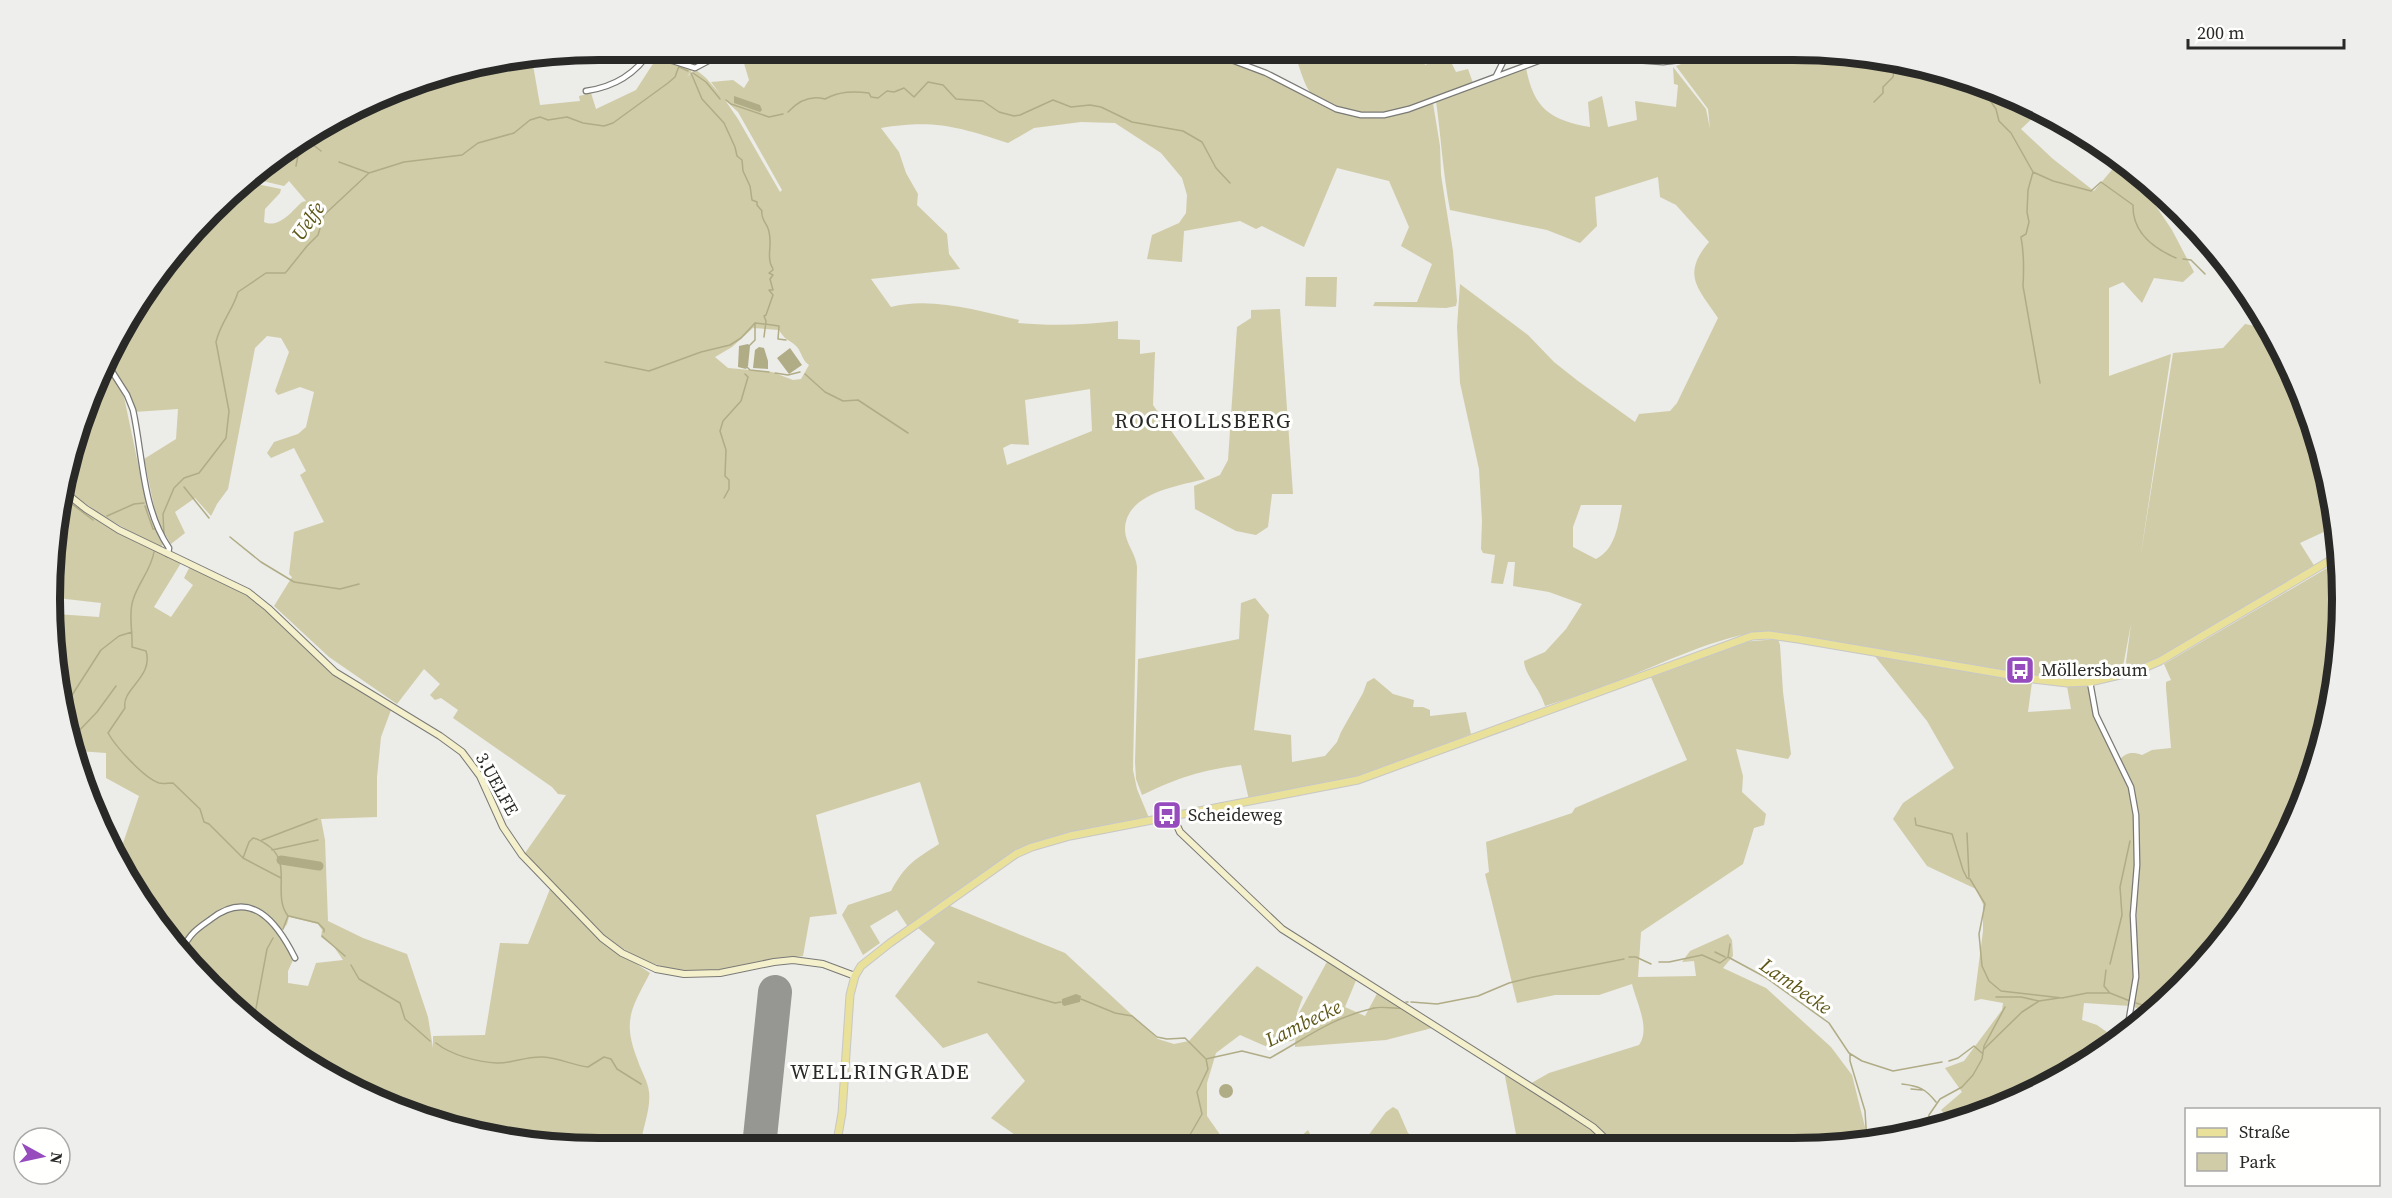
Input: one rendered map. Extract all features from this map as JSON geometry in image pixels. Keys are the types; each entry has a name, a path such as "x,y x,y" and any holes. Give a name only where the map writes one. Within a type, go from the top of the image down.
{"main road":[{"path":"838,1138 842,1113 850,995 855,976 865,962 912,927 998,866 1032,847 1070,836 1358,780 1752,636 1798,639 2032,679 2067,683 2090,682 2130,673 2160,662 2331,560"}],"street":[{"path":"586,91 603,88 622,80 643,60"},
{"path":"671,60 695,68 710,60"},
{"path":"1231,60 1266,73 1345,112 1361,115 1396,112 1541,60"},
{"path":"1496,76 1504,60"},
{"path":"1643,60 1663,62 1680,60"},
{"path":"111,371 127,395 133,410 152,513 169,548 168,554"},
{"name":"3.UELFE","path":"70,496 101,520 248,592 335,672 440,736 462,752 480,776 503,827 522,855 602,938 622,953 656,969 684,974 720,973 793,960 823,964 855,976"},
{"path":"2090,682 2096,716 2131,787 2135,805 2138,844 2134,898 2136,977 2129,1020"},
{"path":"1173,817 1179,832 1277,926 1561,1106 1605,1138"},
{"path":"185,944 190,934 220,912 248,907 260,911 272,922 295,958"}],"green space":[{"path":"655,60 668,60 692,70 687,77 695,69 720,94 711,82 733,80 744,88 749,80 743,60 1225,60 1261,74 1336,111 1354,117 1409,111 1433,103 1453,251 1457,301 1456,306 1446,308 1373,306 1375,302 1417,302 1432,264 1401,246 1409,227 1389,181 1337,168 1304,247 1262,226 1256,229 1240,221 1184,231 1182,262 1147,259 1152,235 1179,223 1186,213 1187,195 1182,178 1161,153 1115,123 1081,122 1034,128 1008,143 946,126 916,124 881,128 899,152 906,173 918,194 917,205 947,234 949,254 960,269 871,279 891,307 922,303 939,304 972,309 1019,320 1018,323 1031,324 1068,325 1118,321 1118,339 1140,340 1140,354 1155,352 1153,405 1205,479 1154,493 1133,508 1127,518 1126,536 1137,567 1133,770 1137,789 1149,818 1032,845 908,927 897,910 870,926 880,943 863,955 842,915 848,905 891,891 911,864 939,844 920,782 816,815 837,914 810,917 803,956 776,958 700,971 672,969 646,961 601,932 561,894 525,853 566,795 558,794 552,787 453,718 458,710 441,698 435,700 430,695 440,684 424,669 397,704 329,657 274,606 292,577 289,574 294,532 324,522 300,475 306,471 294,448 271,458 267,453 274,442 298,434 306,427 314,392 300,387 278,395 275,391 289,352 281,338 267,336 255,348 228,489 211,516 195,498 175,512 185,533 171,544 157,521 144,459 176,439 178,409 134,412 112,370 132,329 171,271 218,218 256,184 281,189 265,209 264,222 270,224 280,221 306,201 289,181 284,186 260,180 329,132 393,101 459,78 533,65 540,105 580,101 579,96 591,93 596,109 636,90","holes":["725,100 738,112 782,190 780,192","753,328 779,330 797,347 809,365 801,379 793,380 772,372 728,368 715,357 732,347","1090,389 1092,431 1007,465 1003,448 1011,444 1029,445 1025,400"]},
{"path":"676,60 704,60 695,64"},
{"path":"1297,60 1423,60 1425,65 1438,60 1450,60 1456,72 1468,69 1473,83 1420,104 1382,113 1364,113 1345,110 1323,101 1308,90"},
{"path":"1692,60 1793,60 1828,61 1898,70 1966,89 2033,117 2021,129 2053,159 2094,191 2115,167 2121,171 2148,194 2172,230 2194,272 2183,282 2154,278 2142,303 2123,282 2109,288 2109,376 2171,354 2140,560 2173,353 2223,348 2245,324 2257,325 2276,361 2291,393 2314,459 2327,530 2300,543 2315,567 2147,664 2129,670 2126,662 2131,624 2122,672 2101,676 2041,677 1765,631 1709,645 1607,685 1545,706 1527,672 1524,661 1545,652 1566,629 1582,604 1549,592 1513,586 1515,562 1508,562 1503,584 1491,583 1495,555 1483,553 1481,549 1479,469 1460,383 1457,327 1460,284 1528,335 1554,362 1578,381 1635,422 1639,414 1670,411 1677,403 1718,318 1699,289 1694,273 1696,264 1709,242 1676,205 1660,197 1658,177 1595,197 1597,226 1580,243 1547,230 1450,210 1436,101 1526,68 1529,82 1539,103 1554,116 1564,121 1590,127 1588,102 1602,96 1608,127 1637,120 1635,101 1676,107 1678,85 1674,84 1673,67 1706,109 1710,129 1708,109 1676,66","holes":["1581,505 1622,505 1617,528 1608,549 1596,559 1573,547 1573,527"]},
{"path":"1306,277 1337,277 1336,307 1305,306"},
{"path":"1280,309 1293,494 1272,494 1268,527 1256,535 1236,531 1195,509 1194,486 1220,475 1228,460 1237,327 1251,318 1251,310"},
{"path":"110,373 124,397 149,516 163,544 161,547 135,534 70,493 89,426"},
{"path":"69,500 103,524 181,563 154,607 171,617 193,585 184,578 190,566 257,602 333,673 391,710 381,737 377,777 377,817 321,819 325,840 328,921 363,938 407,954 428,1017 433,1048 433,1036 485,1035 500,943 528,944 550,889 601,940 650,973 634,1006 630,1025 633,1047 649,1092 648,1111 642,1138 564,1137 494,1128 459,1120 393,1097 329,1066 300,1047 271,1027 218,980 186,944 199,929 212,919 226,911 239,908 251,909 261,914 271,923 287,945 294,958 288,971 288,983 308,986 316,963 343,960 334,947 321,937 322,930 318,924 289,917 281,932 262,911 254,907 233,907 222,910 202,923 185,943 151,898 121,848 139,796 106,778 106,753 82,751 70,704 60,614 99,617 101,603 60,598 61,564"},
{"path":"2331,566 2331,634 2322,704 2314,739 2291,805 2276,837 2260,868 2221,927 2174,980 2148,1004 2142,1009 2133,1007 2136,991 2137,831 2133,898 2135,977 2130,1006 2084,1003 2082,1020 2097,1025 2110,1034 2062,1066 2031,1082 1999,1097 1946,1116 1941,1110 1962,1092 1945,1068 1964,1061 2002,1010 2003,1003 1981,999 1974,1001 1983,931 1983,904 1976,889 1927,866 1893,819 1903,803 1954,768 1927,721 1874,655 2032,682 2028,712 2071,709 2067,686 2089,684 2095,715 2118,761 2129,754 2142,755 2152,750 2171,748 2166,682 2171,680 2164,664"},
{"path":"1255,598 1269,615 1254,730 1291,735 1292,762 1325,756 1337,742 1367,682 1374,678 1393,694 1414,700 1413,707 1430,710 1430,716 1466,712 1471,734 1391,767 1357,777 1249,800 1241,765 1190,776 1142,795 1136,779 1135,762 1138,659 1239,639 1241,603"},
{"path":"1778,639 1791,754 1788,759 1736,749 1743,776 1742,792 1766,814 1764,825 1754,828 1743,864 1641,932 1638,977 1696,976 1694,961 1682,962 1690,951 1728,934 1732,940 1733,956 1723,968 1766,988 1831,1047 1852,1075 1866,1133 1793,1138 1517,1138 1504,1071 1528,1085 1549,1073 1639,1045 1644,1031 1642,1015 1632,984 1599,995 1555,995 1517,1003 1485,874 1489,872 1486,842 1572,813 1575,808 1687,760 1650,675 1742,642"},
{"path":"948,905 1065,953 1158,1039 1174,1044 1189,1041 1257,966 1303,997 1297,1013 1294,1040 1272,1049 1240,1035 1216,1053 1207,1083 1207,1116 1222,1138 1020,1138 991,1118 1025,1081 987,1033 943,1048 895,996 935,943 917,927"},
{"path":"1328,960 1357,978 1345,1007 1365,1016 1379,990 1436,1027 1386,1040 1295,1047 1296,1023 1299,1013"},
{"path":"1393,1107 1398,1110 1408,1133 1416,1138 1366,1138 1386,1112"},
{"path":"1308,1130 1312,1138 1299,1138"}],"shaded area":[{"path":"734,96 760,105 762,110 760,112 734,103"},
{"path":"748,344 750,346 748,366 746,369 738,367 739,346"},
{"path":"759,347 764,348 768,369 753,368 755,350"},
{"path":"790,348 802,365 789,374 777,358"},
{"path":"1076,994 1081,996 1080,1002 1064,1006 1062,1004 1062,999"},
{"path":"1226,1084 1231,1086 1233,1091 1231,1096 1226,1098 1221,1096 1219,1091 1221,1086"}],"waterway":[{"name":"Uelfe","path":"164,535 163,514 174,488 184,478 199,473 226,438 229,411 216,342 238,292 266,273 285,273 318,235 324,215 369,173 404,162 462,155 478,143 514,133 530,120 540,117 548,120 567,117 583,123 604,126 613,123 675,77 679,66"},
{"path":"679,67 688,71"},
{"path":"1874,102 1883,93 1883,87 1897,70"},
{"path":"691,73 702,99 724,123 737,156 742,160 752,200 757,202 762,211 762,217 768,229 770,264 773,270 769,273 773,275 770,279 773,290 769,290 773,295 764,316 766,321 764,337"},
{"path":"693,73 706,82 720,99"},
{"path":"788,112 805,100 825,99 847,92 869,93 871,97 878,98 887,91 894,92 904,88 914,97 928,82 943,85 956,99 983,101 999,112 1014,116 1053,100 1071,107 1090,105 1101,107 1132,122 1183,131 1202,142 1216,168 1230,183"},
{"path":"1987,97 1996,109 1999,121 2011,133 2033,172 2053,181 2091,191 2101,182 2133,205 2136,224 2146,239 2160,250 2176,258"},
{"path":"726,100 731,104 769,117 783,114"},
{"path":"311,143 321,151"},
{"path":"305,148 313,145"},
{"path":"296,166 299,152"},
{"path":"339,162 369,173"},
{"path":"2033,172 2028,190 2029,222 2026,234 2021,237 2023,286 2040,383"},
{"path":"2183,259 2191,260 2205,274"},
{"path":"749,346 755,340 755,323 764,324"},
{"path":"605,362 649,371 701,352 730,345 741,338 755,323"},
{"path":"765,324 779,326 778,339 786,340"},
{"path":"747,367 750,370 769,372"},
{"path":"775,373 788,375 800,372"},
{"path":"724,498 729,489 729,480 725,476 726,450 720,431 723,421 741,401 748,377 745,374"},
{"path":"805,374 825,392 843,401 858,400 908,433"},
{"path":"184,487 209,518"},
{"path":"69,502 93,520"},
{"path":"107,516 134,504 144,503"},
{"path":"145,506 153,529 155,529"},
{"path":"230,537 261,562 294,582 340,589 359,584"},
{"path":"154,552 135,594 131,611 132,647 146,651 146,668 128,695 125,708 108,733 138,769 159,783 173,783 200,809 204,822 209,824 243,858 253,838 270,847 280,862 282,899 288,916"},
{"name":"Uelfe","path":"69,699 101,650 119,636 132,632"},
{"path":"77,733 97,712 116,686"},
{"path":"1915,818 1916,825 1952,834 1963,870 1985,904 1979,934 1982,966 1989,981 2001,991 2062,998 2087,993 2110,993 2130,1001"},
{"path":"262,840 317,819"},
{"path":"1967,833 1969,877"},
{"path":"272,850 318,840"},
{"path":"2110,964 2122,915 2120,887 2130,841"},
{"path":"243,858 281,878"},
{"path":"281,860 319,866"},
{"path":"283,929 288,916"},
{"path":"289,916 318,923 324,932"},
{"path":"322,936 345,956"},
{"path":"255,1013 267,949 273,938"},
{"path":"1728,957 1730,944"},
{"path":"1715,952 1725,957"},
{"name":"Lambecke","path":"1659,962 1702,955 1720,963 1728,957 1765,977 1829,1023 1849,1053 1862,1061 1893,1071 1942,1062"},
{"name":"Lambecke","path":"1629,957 1636,957 1651,964"},
{"name":"Lambecke","path":"1411,1002 1437,1004 1478,996 1509,983 1624,959"},
{"path":"351,965 359,979 400,1003 405,1019 430,1041"},
{"path":"2106,970 2104,986 2109,992"},
{"path":"978,982 1055,1003 1061,1002"},
{"path":"1996,997 2021,997 2039,1001"},
{"path":"1984,1049 2022,1012 2039,1001 2059,998"},
{"path":"1081,999 1115,1013 1132,1016 1157,1037 1185,1038 1205,1058"},
{"path":"2136,1003 2146,1006"},
{"path":"1928,1121 1929,1115 1940,1099 1962,1087 1973,1075 1982,1059 1984,1046 2005,1007"},
{"name":"Lambecke","path":"1188,1138 1202,1114 1197,1092 1208,1069 1206,1059 1242,1051 1270,1058 1345,1017 1374,1008 1402,1008"},
{"path":"436,1043 465,1057 497,1063 543,1057 588,1067 604,1057 611,1059 617,1069 641,1084"},
{"name":"Lambecke","path":"1949,1061 1958,1058 1974,1046 1983,1054"},
{"path":"1850,1054 1865,1111 1866,1133"},
{"path":"1902,1084 1922,1089 1936,1102"},
{"path":"1911,1089 1922,1090"}],"runway":[{"path":"760,1138 775,992"}],"place":[{"name":"Möllersbaum","path":"2020,670"},
{"name":"Scheideweg","path":"1167,815"}],"district":[{"name":"ROCHOLLSBERG","path":"1203,421"},
{"name":"WELLRINGRADE","path":"880,1072"}]}
